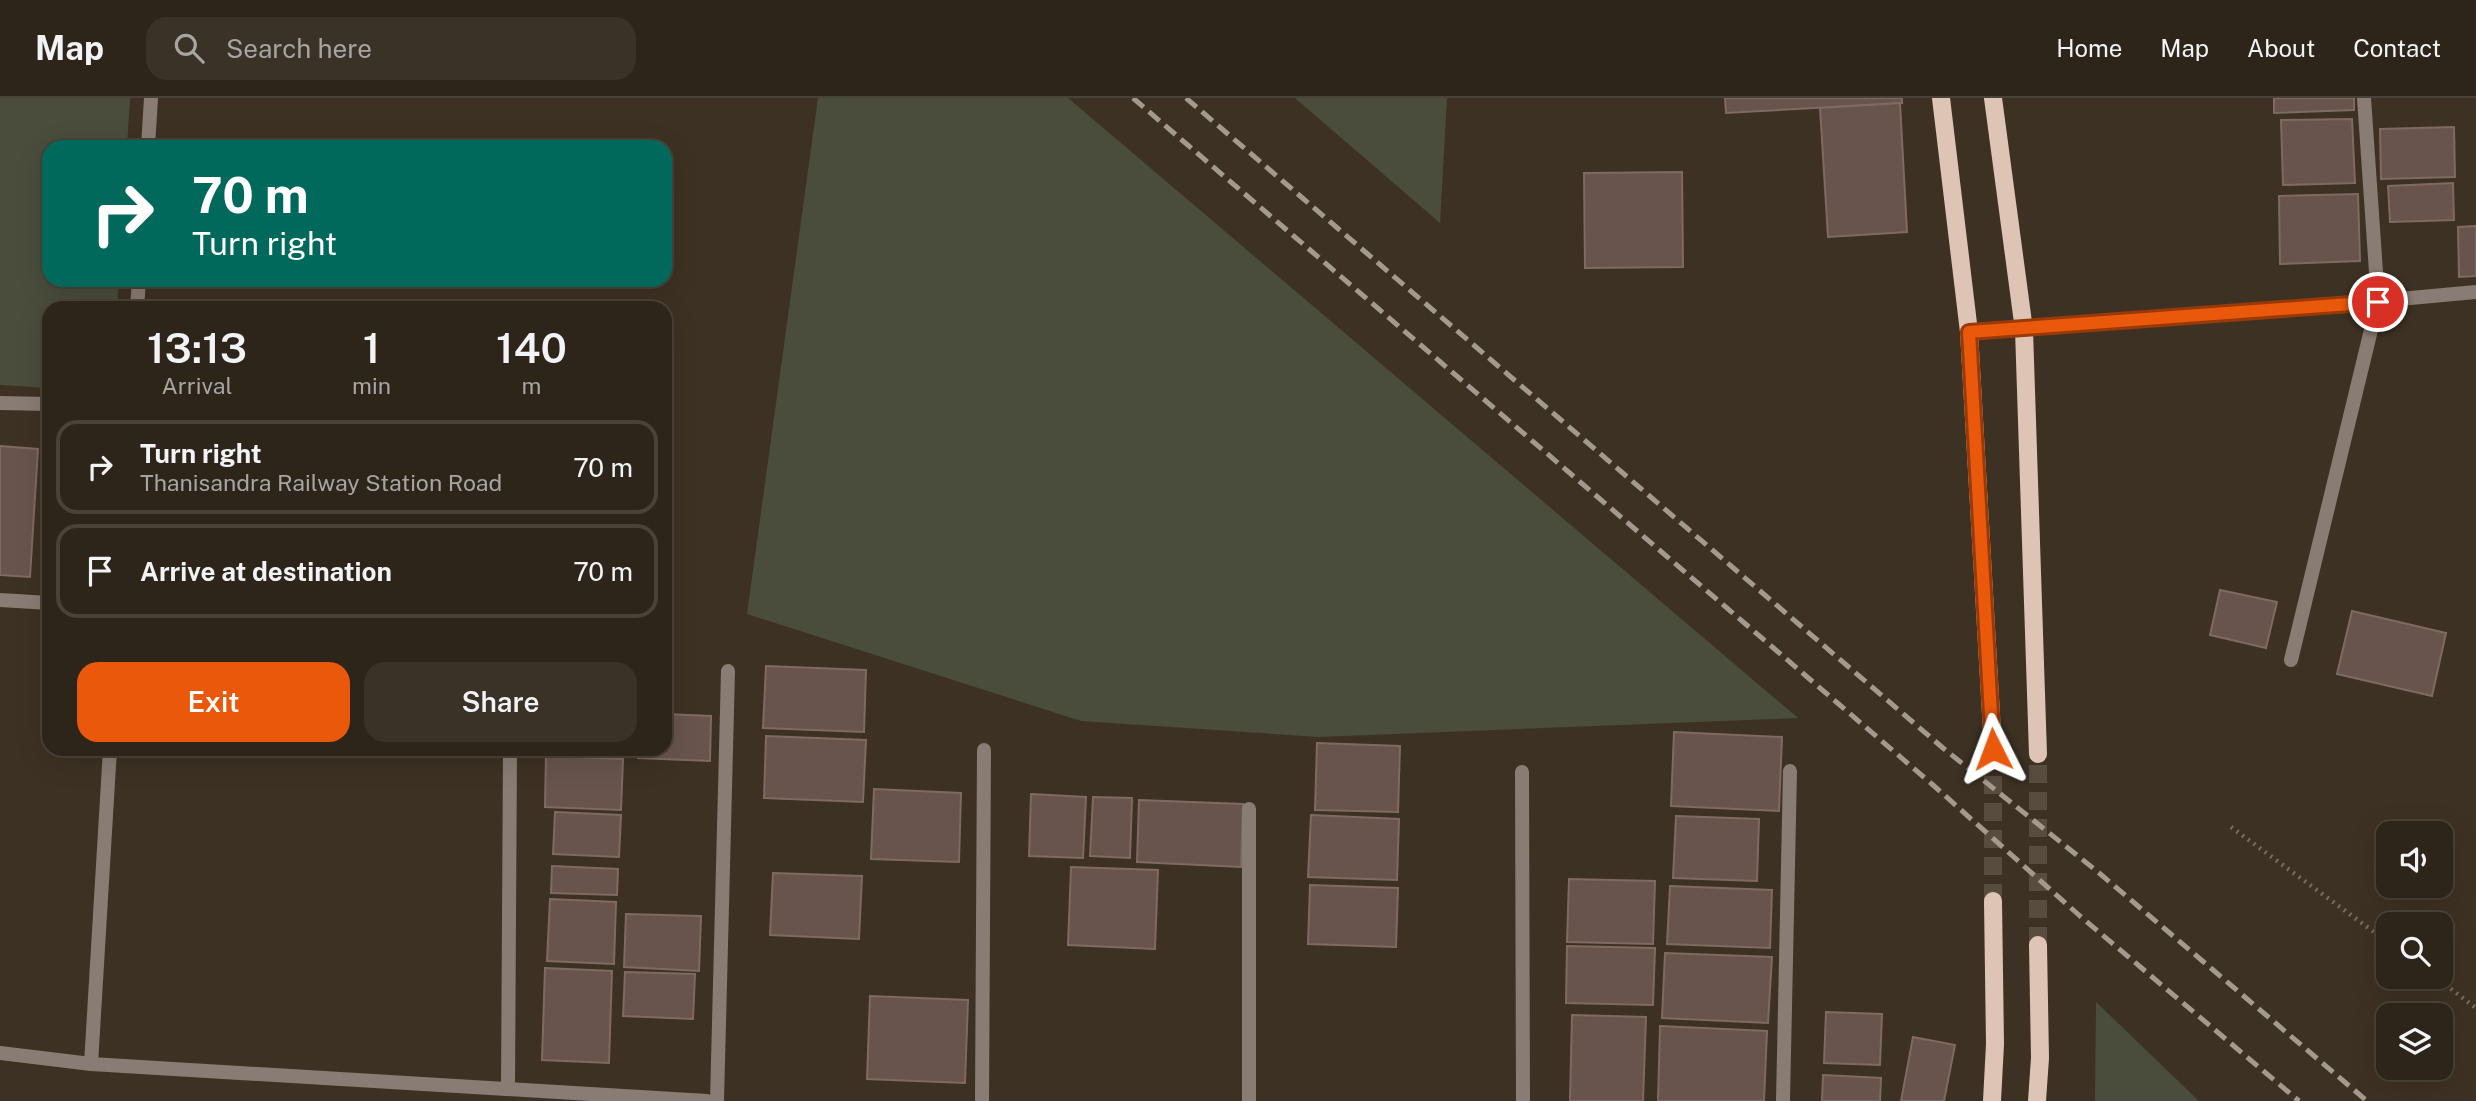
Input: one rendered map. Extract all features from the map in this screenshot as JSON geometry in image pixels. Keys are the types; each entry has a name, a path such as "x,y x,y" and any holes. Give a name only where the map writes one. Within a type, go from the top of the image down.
{"main road":[{"path":"1941,98 1969,332 1993,749"},
{"path":"1993,98 2024,330 2038,754"},
{"path":"1992,1101 1995,1044 1993,901"},
{"path":"2037,1101 2040,1058 2038,945"}],"street":[{"path":"148,140 151,98"},
{"path":"2291,660 2378,302 2364,98"},
{"path":"1969,332 2024,330 2476,292"},
{"path":"0,402 42,404"},
{"path":"0,600 42,603"},
{"path":"717,1101 728,671"},
{"path":"982,1101 984,750"},
{"path":"91,1064 110,756"},
{"path":"508,1089 510,756"},
{"path":"1783,1101 1790,771"},
{"path":"1522,772 1523,1101"},
{"path":"1249,809 1249,1101"},
{"path":"0,1053 91,1064 707,1101"}],"path":[{"path":"2231,827 2376,933"},
{"path":"2451,989 2476,1008"}],"green space":[{"path":"0,98 130,98 127,140 42,140 42,287 118,287 118,301 42,301 42,388 0,385"},
{"path":"818,98 1068,98 1798,718 1319,737 1081,721 747,614"},
{"path":"1295,98 1447,98 1440,223"},
{"path":"2096,1002 2199,1101 2095,1101"}],"building":[{"path":"1725,98 1902,98 1902,103 1726,113"},
{"path":"2274,98 2354,98 2354,110 2274,113"},
{"path":"1900,103 1907,232 1828,237 1820,108"},
{"path":"2352,119 2355,183 2283,185 2281,120"},
{"path":"2454,127 2455,177 2381,179 2380,129"},
{"path":"1682,172 1683,267 1585,268 1584,173"},
{"path":"2453,183 2454,220 2390,222 2388,186"},
{"path":"2358,194 2360,261 2280,264 2279,196"},
{"path":"2476,226 2476,276 2459,277 2458,227"},
{"path":"0,446 38,449 30,577 0,575"},
{"path":"2220,590 2277,602 2266,648 2210,635"},
{"path":"2352,611 2446,633 2432,696 2337,674"},
{"path":"766,666 866,670 864,732 763,728"},
{"path":"672,714 711,716 710,761 638,758 672,756"},
{"path":"1674,732 1782,737 1779,811 1671,806"},
{"path":"766,736 866,740 863,802 764,798"},
{"path":"1317,743 1400,746 1398,812 1315,810"},
{"path":"546,756 623,759 621,810 545,807"},
{"path":"874,789 961,793 959,862 871,859"},
{"path":"1031,794 1086,797 1083,858 1029,856"},
{"path":"1093,797 1132,798 1130,858 1090,856"},
{"path":"1139,800 1243,804 1241,867 1137,862"},
{"path":"555,812 621,815 619,857 553,854"},
{"path":"1311,815 1399,819 1397,880 1308,877"},
{"path":"1676,816 1759,819 1757,881 1673,878"},
{"path":"552,866 618,869 617,895 551,893"},
{"path":"1071,867 1158,870 1155,949 1068,945"},
{"path":"773,873 862,876 859,939 770,935"},
{"path":"1569,879 1655,881 1653,944 1567,942"},
{"path":"1310,885 1398,888 1396,947 1308,944"},
{"path":"1670,886 1772,890 1770,948 1667,944"},
{"path":"550,899 616,902 614,964 547,961"},
{"path":"626,914 701,916 699,971 624,967"},
{"path":"1567,946 1655,948 1653,1005 1566,1003"},
{"path":"1665,953 1772,957 1768,1023 1662,1018"},
{"path":"545,968 612,971 609,1063 542,1060"},
{"path":"625,972 695,974 693,1019 623,1016"},
{"path":"870,996 968,1000 965,1083 867,1079"},
{"path":"1826,1012 1882,1014 1880,1065 1824,1063"},
{"path":"1572,1015 1646,1017 1643,1101 1570,1101"},
{"path":"1660,1026 1767,1031 1764,1101 1658,1101"},
{"path":"1913,1037 1955,1045 1944,1101 1901,1101"},
{"path":"1823,1075 1881,1078 1880,1101 1822,1101"}],"tunnel":[{"path":"1993,749 1993,901"},
{"path":"2038,754 2038,945"}],"railway":[{"path":"1133,98 1933,785 2080,916 2299,1101"},
{"path":"1186,98 1943,748 2098,872 2367,1101"}],"route":[{"path":"1993,749 1969,332 2378,302"}]}
